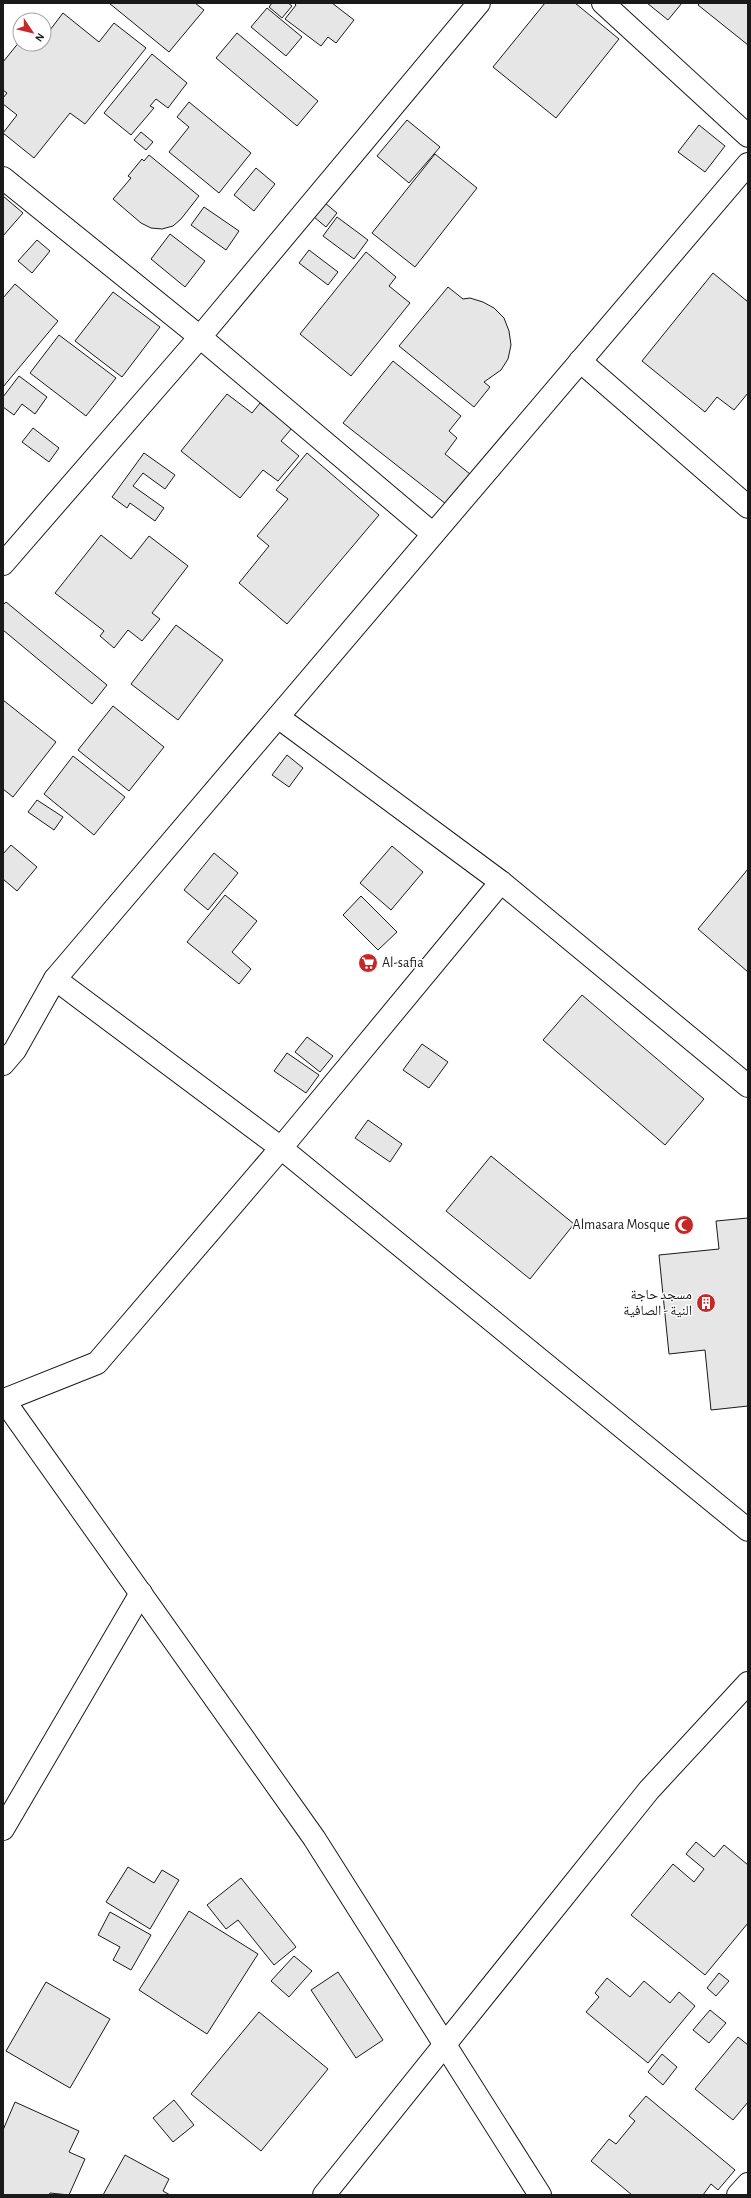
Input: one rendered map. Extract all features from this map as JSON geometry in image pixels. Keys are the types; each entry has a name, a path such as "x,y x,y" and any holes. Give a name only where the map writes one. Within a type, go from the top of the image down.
{"street":[{"path":"3,564 200,337 479,3"},
{"path":"603,3 748,136"},
{"path":"3,1064 15,1050 55,979 748,164"},
{"path":"3,178 200,337 433,534"},
{"path":"580,361 748,507"},
{"path":"278,716 501,882 748,1086"},
{"path":"501,882 281,1148 97,1363 3,1400 314,1838 540,2195"},
{"path":"55,979 281,1148 748,1530"},
{"path":"3,1829 141,1593"},
{"path":"324,2195 445,2047 649,1790 748,1683"},
{"path":"738,2195 748,2184"}],"building":[{"path":"109,3 195,3 204,10 169,52"},
{"path":"272,3 288,3 292,6 282,18 269,7"},
{"path":"294,3 332,3 354,20 336,43 328,37 321,46 285,19 296,5"},
{"path":"545,3 575,3 619,39 556,118 493,67"},
{"path":"647,3 682,3 668,20"},
{"path":"700,3 748,3 748,45 698,5"},
{"path":"267,8 302,37 286,56 251,27"},
{"path":"63,13 99,42 114,23 146,48 85,124 70,113 34,158 3,133 17,115 3,104 3,98 7,93 3,90 3,62 12,51 52,52 52,27"},
{"path":"237,33 318,101 297,126 216,58"},
{"path":"152,54 187,83 168,108 156,99 150,106 154,108 131,135 104,113"},
{"path":"189,102 251,153 219,193 169,152 189,127 177,117"},
{"path":"407,120 440,147 409,183 377,156"},
{"path":"699,125 725,146 705,172 678,152"},
{"path":"141,132 153,142 146,150 134,140"},
{"path":"435,154 477,188 415,267 372,233"},
{"path":"149,155 199,196 181,219 173,226 162,229 151,228 141,223 113,199 131,178 128,176 142,159 144,161"},
{"path":"256,168 275,184 254,211 234,195"},
{"path":"3,196 23,213 3,236"},
{"path":"325,203 337,213 326,227 314,217"},
{"path":"204,207 239,231 226,250 191,225"},
{"path":"337,217 368,240 354,259 323,236"},
{"path":"170,234 205,261 185,287 151,259"},
{"path":"37,240 50,251 32,273 18,261"},
{"path":"309,250 338,272 328,285 299,263"},
{"path":"366,252 396,277 389,286 410,303 351,376 300,334"},
{"path":"713,273 748,302 748,393 734,410 717,397 705,412 642,361"},
{"path":"15,284 58,321 3,387 3,298"},
{"path":"448,287 463,299 470,298 483,302 494,308 504,318 509,331 511,345 508,359 501,370 484,382 490,387 474,407 399,346"},
{"path":"113,292 160,327 122,377 75,341"},
{"path":"59,335 116,378 86,416 30,373"},
{"path":"393,361 461,416 449,431 457,438 445,454 470,474 446,504 343,423"},
{"path":"19,376 47,397 35,414 22,404 14,415 3,407 3,397"},
{"path":"227,394 252,413 260,403 292,428 281,441 299,456 278,481 263,470 240,498 181,451"},
{"path":"33,428 59,448 49,462 22,442"},
{"path":"144,453 175,475 165,489 143,473 133,486 164,508 155,521 130,503 127,508 112,497"},
{"path":"307,453 379,515 287,624 239,583 269,546 257,536 288,499 276,490"},
{"path":"101,535 131,559 149,536 188,566 152,613 160,619 142,641 128,630 114,648 100,636 104,631 55,593"},
{"path":"6,602 107,685 92,704 3,630 3,605"},
{"path":"176,625 223,660 178,720 131,684"},
{"path":"3,700 56,742 13,797 3,789"},
{"path":"113,706 164,747 129,791 78,750"},
{"path":"287,755 303,768 289,787 272,775"},
{"path":"73,756 125,797 94,835 44,794"},
{"path":"37,800 63,817 54,830 28,812"},
{"path":"11,845 37,867 17,891 3,879 3,854"},
{"path":"392,846 423,872 391,910 360,883"},
{"path":"214,853 238,873 208,910 184,890"},
{"path":"748,869 748,972 698,929"},
{"path":"225,895 257,921 232,952 251,969 239,984 187,942"},
{"path":"361,896 397,932 378,950 343,915"},
{"path":"582,995 704,1099 665,1145 543,1040"},
{"path":"307,1037 333,1056 320,1072 295,1052"},
{"path":"422,1044 448,1062 429,1088 403,1070"},
{"path":"287,1053 319,1075 306,1093 274,1071"},
{"path":"368,1120 402,1144 390,1162 355,1138"},
{"path":"491,1156 574,1224 530,1279 446,1211"},
{"name":"مسجد حاجة النية - الصافية","path":"748,1218 748,1406 711,1410 705,1350 669,1354 659,1255 719,1249 716,1221"},
{"path":"696,1842 714,1857 724,1845 748,1865 748,1923 705,1975 631,1915 673,1864 694,1882 704,1869 686,1854"},
{"path":"128,1867 154,1883 162,1870 179,1880 150,1929 106,1902"},
{"path":"241,1878 296,1947 274,1965 238,1920 226,1929 207,1905"},
{"path":"189,1911 258,1954 207,2034 139,1990"},
{"path":"110,1912 151,1935 131,1970 113,1960 120,1947 98,1935"},
{"path":"294,1956 312,1971 289,1997 271,1981"},
{"path":"338,1972 383,2040 356,2058 311,1990"},
{"path":"719,1973 729,1981 716,1996 707,1988"},
{"path":"607,1978 630,1997 644,1981 670,2003 679,1992 695,2006 648,2063 586,2012 599,1997 595,1993"},
{"path":"46,1982 110,2019 70,2088 6,2051"},
{"path":"710,2010 726,2023 709,2043 693,2030"},
{"path":"259,2012 328,2069 261,2151 191,2094"},
{"path":"738,2037 748,2045 748,2102 733,2120 695,2089"},
{"path":"662,2054 677,2067 663,2085 648,2072"},
{"path":"646,2096 735,2170 718,2190 711,2184 703,2195 632,2195 591,2161 609,2139 616,2144 635,2121 629,2116"},
{"path":"174,2100 194,2125 173,2142 153,2118"},
{"path":"15,2102 79,2131 69,2152 85,2159 69,2195 50,2193 49,2195 3,2195 3,2130"},
{"path":"125,2155 169,2179 163,2191 170,2195 103,2195"}],"place":[{"name":"Al-safia","path":"368,963"},
{"name":"Almasara Mosque","path":"684,1225"},
{"name":"مسجد حاجة النية - الصافية","path":"706,1303"}]}
